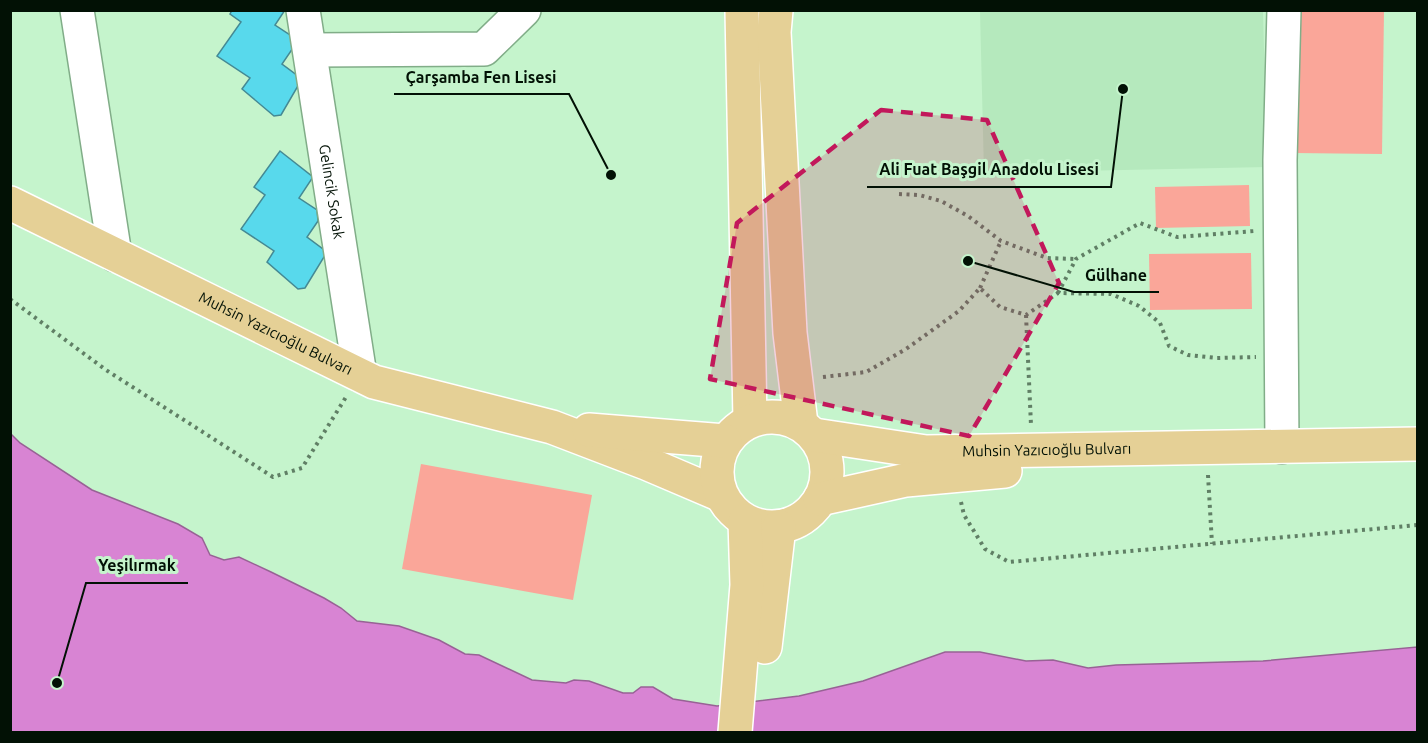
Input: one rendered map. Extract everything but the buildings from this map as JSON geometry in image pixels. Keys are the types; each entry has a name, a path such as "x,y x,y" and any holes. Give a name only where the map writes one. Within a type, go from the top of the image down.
{"main road":[{"path":"742,10 750,420"},
{"path":"776,10 774,32 790,333 796,380 807,430"},
{"name":"Muhsin Yazıcıoğlu Bulvarı","path":"10,203 374,382 552,427 721,495"},
{"path":"768,416 785,417 807,430 823,450 827,466 826,483 820,499 809,513 795,522 779,527 762,527 745,521 731,510 721,495 716,478 717,460 725,441 735,429 750,420 768,416"},
{"name":"Muhsin Yazıcıoğlu Bulvarı","path":"552,427 725,441"},
{"name":"Muhsin Yazıcıoğlu Bulvarı","path":"807,430 926,452 1418,444"},
{"name":"Muhsin Yazıcıoğlu Bulvarı","path":"820,499 906,480 1282,447"},
{"path":"745,521 759,588 757,732"},
{"path":"735,732 759,588 779,527"}],"street":[{"path":"77,10 115,255"},
{"name":"Gelincik Sokak","path":"303,10 360,375"},
{"path":"311,50 484,49 524,10"},
{"path":"1282,447 1280,229 1284,10"}],"path":[{"path":"899,194 919,195 941,201 968,216 1001,241 1047,258 1076,259 1140,223 1177,237 1280,229"},
{"path":"796,380 866,372 906,349 959,311 980,288 1001,241"},
{"path":"1026,315 1058,293 1076,259"},
{"path":"980,288 1000,307 1026,315"},
{"path":"1058,293 1111,294 1139,306 1160,323 1169,346 1188,355 1217,358 1281,357"},
{"path":"10,299 106,370 273,477 302,468 360,375"},
{"path":"1026,315 1033,450"},
{"path":"1207,453 1212,544"},
{"path":"955,475 964,515 980,541 985,549 1009,562 1418,525"}],"highlighted area":[{"path":"881,110 987,120 1059,283 969,436 710,379 737,223"}],"shaded area":[{"path":"980,11 1263,11 1267,167 984,173"},
{"path":"1295,11 1384,11 1382,154 1293,153"},
{"path":"1249,185 1250,226 1156,228 1155,187"},
{"path":"1251,253 1252,309 1150,310 1149,254"},
{"path":"10,433 20,443 92,490 178,524 202,538 210,555 224,560 239,557 324,598 357,621 399,626 439,640 465,654 479,655 532,680 566,683 574,680 589,681 623,693 633,693 641,687 653,687 673,699 717,706 799,696 863,681 945,652 980,652 1026,661 1053,660 1088,668 1116,665 1263,661 1417,647 1417,732 11,732"},
{"path":"421,464 592,495 573,600 402,569"}],"place":[{"name":"Ali Fuat Başgil Anadolu Lisesi","path":"1123,89"},
{"name":"Çarşamba Fen Lisesi","path":"611,175"},
{"name":"Gülhane","path":"968,261"},
{"name":"Yeşilırmak","path":"57,683"}]}
